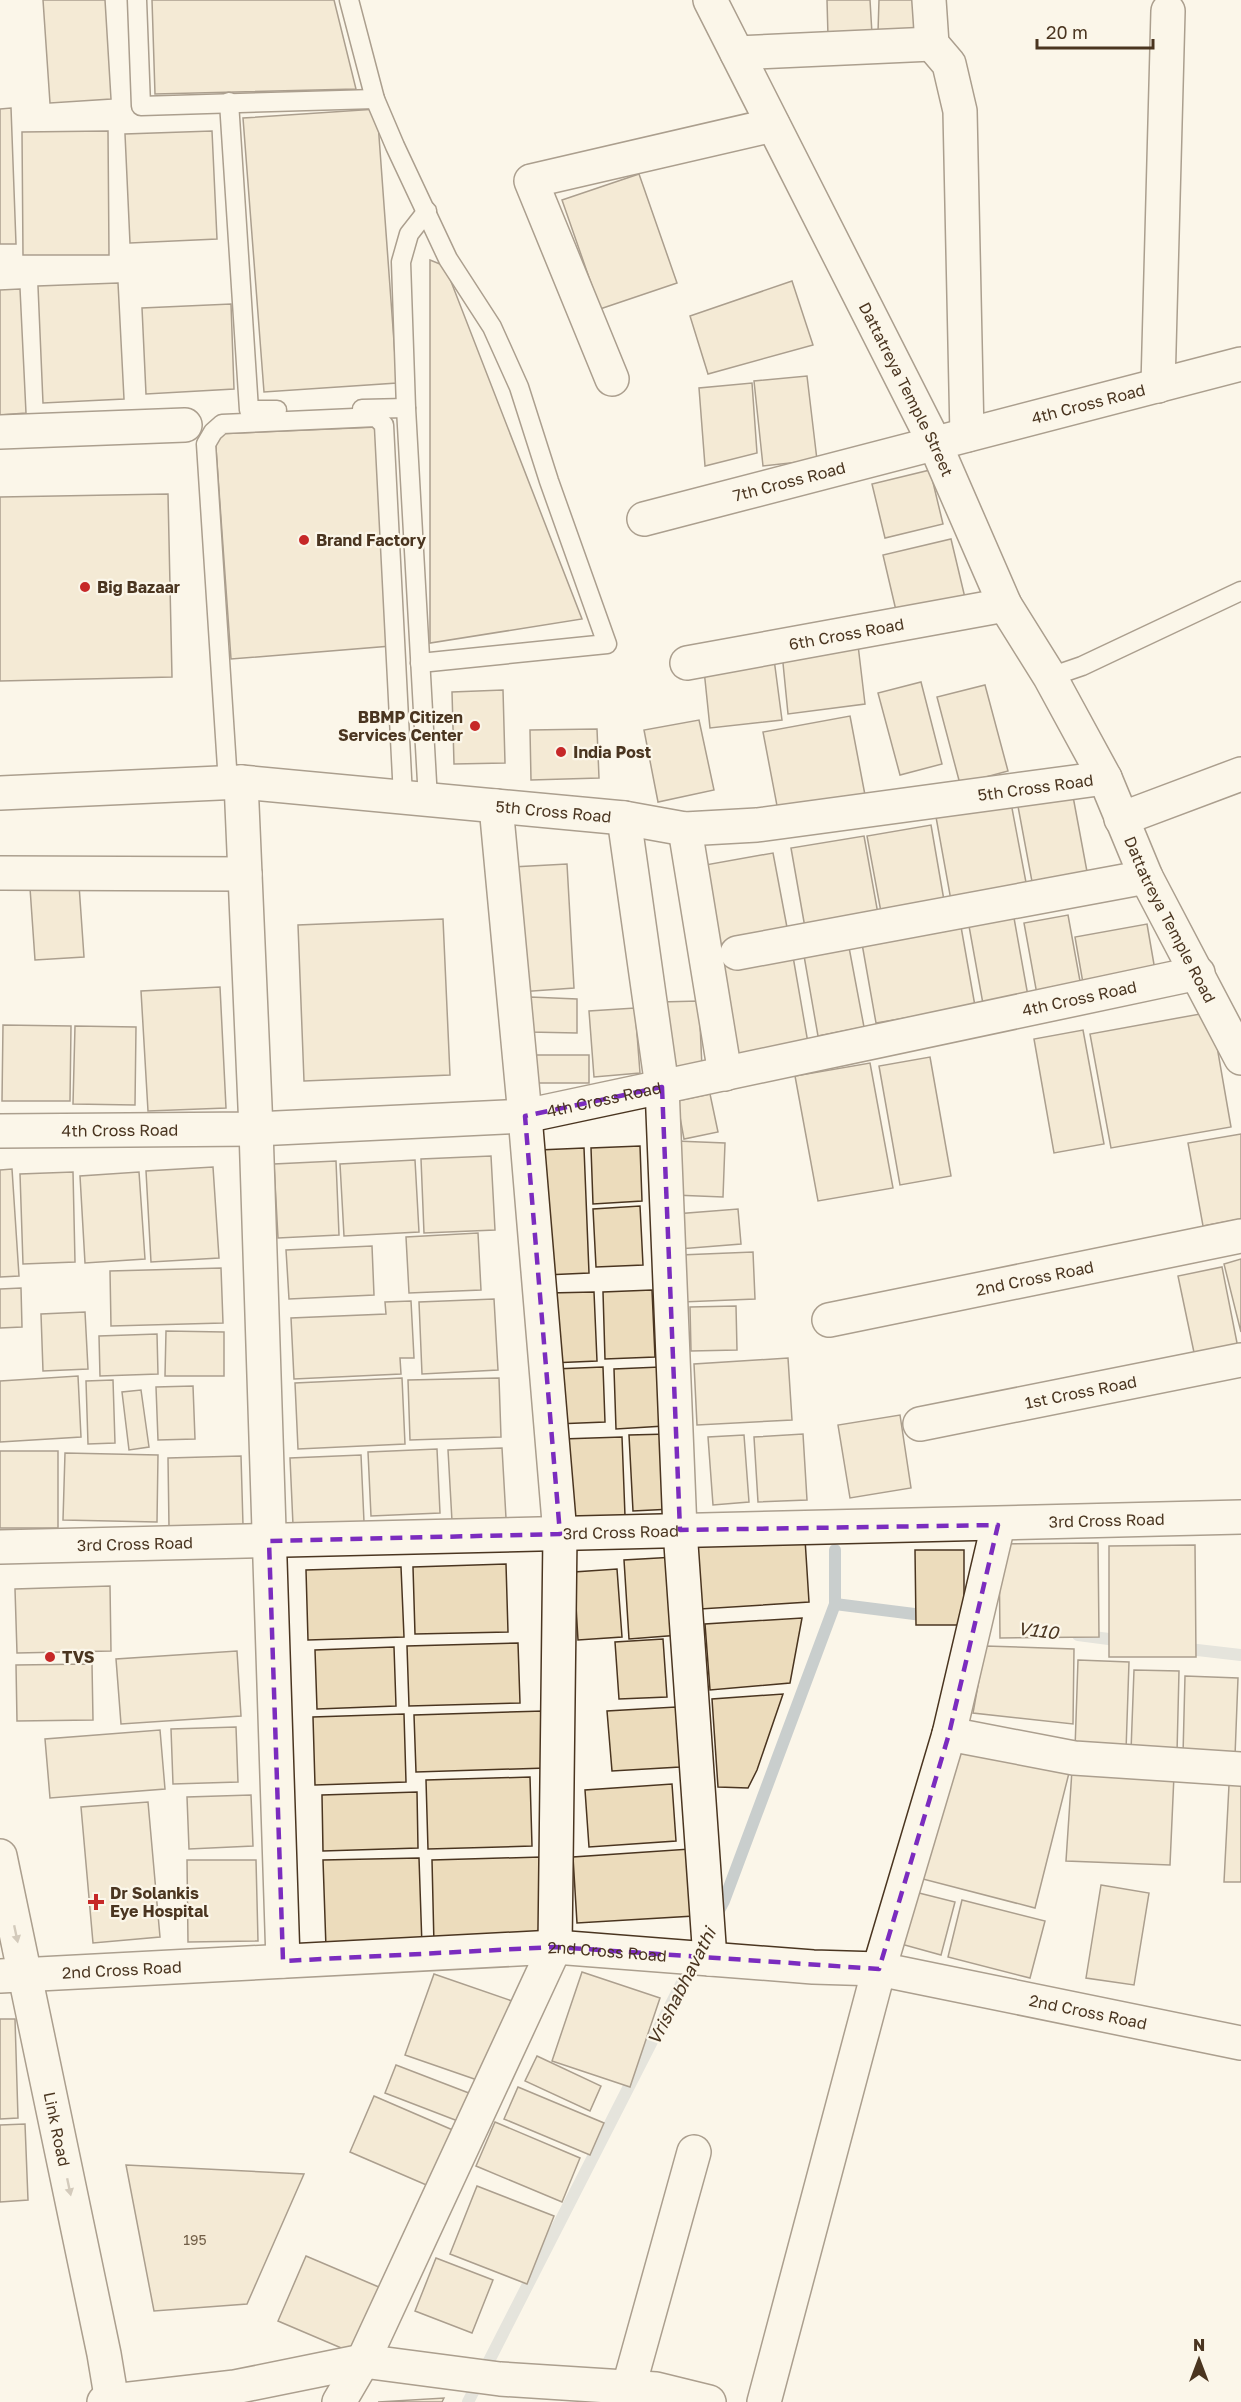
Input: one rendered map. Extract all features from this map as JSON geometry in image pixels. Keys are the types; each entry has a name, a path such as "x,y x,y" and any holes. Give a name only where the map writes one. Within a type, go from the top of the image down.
{"street":[{"name":"Dattatreya Temple Street","path":"710,0 935,444 1005,605 1050,677 1105,778"},
{"path":"929,0 932,44 949,64 960,111 967,435"},
{"path":"1158,386 1168,11"},
{"path":"737,54 932,44"},
{"path":"612,379 531,181 773,125"},
{"name":"4th Cross Road","path":"935,444 1241,364"},
{"path":"0,432 184,425"},
{"name":"7th Cross Road","path":"644,519 935,444"},
{"name":"6th Cross Road","path":"687,663 1005,605"},
{"path":"1121,819 1241,774"},
{"name":"5th Cross Road","path":"0,793 235,782 624,818 685,829 757,825 1105,778"},
{"name":"Dattatreya Temple Road","path":"1105,778 1146,877 1236,1040"},
{"path":"235,782 245,874 256,1129 283,1961"},
{"path":"339,2402 363,2361 555,1947 560,1534 496,806"},
{"path":"624,818 662,1087 680,1530 710,1957"},
{"path":"685,829 725,1074"},
{"path":"0,873 245,874"},
{"path":"737,953 1146,877"},
{"name":"4th Cross Road","path":"0,1131 256,1129 525,1116 1197,973"},
{"name":"2nd Cross Road","path":"829,1320 1241,1236"},
{"name":"1st Cross Road","path":"920,1424 1241,1360"},
{"name":"3rd Cross Road","path":"0,1547 680,1530 998,1525 1241,1517"},
{"path":"764,2402 879,1969 949,1734 998,1525"},
{"path":"949,1734 1074,1758 1241,1769"},
{"name":"Link Road","path":"0,1856 12,1975 104,2354 109,2402"},
{"name":"2nd Cross Road","path":"12,1975 555,1947 710,1957 813,1967 879,1969 1241,2043"},
{"path":"646,2392 693,2152"},
{"path":"109,2402 235,2387 363,2361 500,2379 646,2392 709,2402"}],"lane":[{"path":"136,0 141,106 375,99"},
{"path":"349,0 375,99 395,146 428,212 448,259 492,327 519,387 549,481 607,644 420,663"},
{"path":"229,102 249,410 406,408"},
{"path":"416,799 420,663 406,408 401,262 409,234 428,212"},
{"path":"235,782 206,444 213,432 222,424 376,417 384,425 416,799"},
{"path":"1050,677 1082,666 1241,591"}],"highlighted area":[{"path":"662,1087 680,1530 998,1525 949,1734 879,1969 555,1947 283,1961 269,1541 560,1534 525,1116"}],"building":[{"path":"43,0 105,0 111,99 50,103"},
{"path":"152,0 334,0 356,89 155,94"},
{"path":"827,0 870,0 872,34 828,36"},
{"path":"879,0 923,0 923,32 878,32"},
{"path":"11,108 16,244 0,244 0,109"},
{"path":"377,109 397,383 264,392 243,118"},
{"path":"108,131 109,255 23,255 22,132"},
{"path":"212,131 217,239 130,243 125,134"},
{"path":"639,174 677,283 600,309 562,200"},
{"path":"430,260 445,266 582,619 430,643"},
{"path":"792,281 813,345 708,374 690,316"},
{"path":"118,283 124,399 43,403 38,286"},
{"path":"20,289 26,413 0,415 0,290"},
{"path":"231,304 234,389 146,394 142,308"},
{"path":"807,376 817,460 763,466 754,381"},
{"path":"752,383 757,453 705,466 699,388"},
{"name":"Brand Factory","path":"378,427 391,646 231,659 215,434"},
{"path":"930,470 943,524 885,538 872,484"},
{"name":"Big Bazaar","path":"168,494 172,677 0,681 0,497"},
{"path":"951,539 966,602 898,619 883,555"},
{"path":"858,645 865,704 788,714 782,653"},
{"path":"774,659 782,720 710,728 704,670"},
{"path":"921,682 942,764 900,775 878,693"},
{"path":"985,685 1008,771 960,784 937,697"},
{"path":"503,690 505,763 454,764 452,692"},
{"path":"850,716 865,795 778,811 763,732"},
{"path":"699,720 714,790 658,802 644,730"},
{"path":"597,729 599,778 531,780 530,730"},
{"path":"1072,791 1088,877 1033,887 1017,801"},
{"path":"1011,803 1028,893 952,906 936,817"},
{"path":"931,825 946,912 883,923 867,836"},
{"path":"864,836 880,925 807,939 791,848"},
{"path":"773,853 789,938 709,952 694,867"},
{"path":"567,864 574,988 519,992 512,867"},
{"path":"79,885 84,957 35,960 30,888"},
{"path":"1068,915 1082,992 1038,1000 1024,923"},
{"path":"1014,918 1028,996 983,1004 969,926"},
{"path":"443,919 450,1075 304,1081 298,925"},
{"path":"960,921 975,1006 876,1023 861,938"},
{"path":"1147,924 1156,976 1084,989 1075,937"},
{"path":"848,942 864,1027 818,1036 803,950"},
{"path":"791,945 808,1043 730,1057 712,959"},
{"path":"220,987 226,1108 148,1111 141,991"},
{"path":"530,997 577,999 577,1033 529,1032"},
{"path":"699,1001 702,1068 663,1069 660,1002"},
{"path":"635,1008 640,1073 594,1077 589,1011"},
{"path":"1211,1012 1231,1127 1111,1148 1090,1034"},
{"path":"3,1025 71,1026 70,1101 2,1101"},
{"path":"75,1026 136,1027 135,1105 73,1104"},
{"path":"1083,1030 1104,1144 1054,1153 1034,1039"},
{"path":"536,1055 589,1055 589,1083 536,1083"},
{"path":"930,1057 951,1176 900,1185 879,1066"},
{"path":"870,1063 893,1188 818,1201 795,1076"},
{"path":"710,1094 718,1132 684,1139 677,1101"},
{"path":"1241,1134 1241,1219 1203,1226 1188,1143"},
{"path":"676,1141 725,1143 723,1197 674,1195"},
{"path":"640,1146 642,1201 593,1204 591,1148"},
{"path":"584,1148 589,1273 545,1275 539,1150"},
{"path":"491,1156 495,1230 424,1233 421,1159"},
{"path":"415,1160 419,1232 344,1236 340,1164"},
{"path":"336,1161 339,1235 278,1238 274,1164"},
{"path":"213,1167 219,1258 151,1262 146,1171"},
{"path":"12,1169 19,1276 0,1277 0,1170"},
{"path":"73,1172 75,1262 23,1264 20,1174"},
{"path":"139,1172 145,1259 85,1263 80,1176"},
{"path":"640,1206 643,1265 596,1267 593,1209"},
{"path":"738,1209 741,1244 679,1249 675,1214"},
{"path":"478,1233 481,1290 409,1293 406,1237"},
{"path":"372,1246 374,1295 289,1299 286,1250"},
{"path":"753,1252 755,1299 682,1302 680,1255"},
{"path":"1241,1259 1241,1332 1224,1264"},
{"path":"1222,1267 1239,1353 1196,1362 1178,1276"},
{"path":"221,1268 223,1323 111,1326 110,1271"},
{"path":"21,1288 22,1327 0,1328 0,1289"},
{"path":"652,1290 655,1357 605,1359 603,1292"},
{"path":"594,1292 597,1361 551,1363 549,1293"},
{"path":"494,1299 498,1370 422,1374 419,1302"},
{"path":"411,1301 414,1358 400,1358 401,1374 294,1379 291,1318 386,1314 385,1302"},
{"path":"736,1306 737,1350 691,1351 690,1307"},
{"path":"85,1312 88,1369 43,1371 41,1314"},
{"path":"166,1331 224,1332 224,1376 165,1376"},
{"path":"157,1334 158,1374 100,1376 99,1336"},
{"path":"788,1358 792,1420 697,1425 694,1364"},
{"path":"603,1367 605,1422 556,1424 554,1369"},
{"path":"660,1367 664,1426 616,1429 614,1369"},
{"path":"78,1376 81,1437 0,1442 0,1381"},
{"path":"402,1378 405,1444 298,1449 295,1383"},
{"path":"499,1378 501,1437 410,1440 408,1380"},
{"path":"113,1380 115,1443 88,1444 86,1381"},
{"path":"193,1386 195,1439 158,1440 156,1387"},
{"path":"141,1390 149,1447 129,1450 122,1392"},
{"path":"900,1415 911,1488 850,1498 838,1425"},
{"path":"669,1434 672,1509 633,1511 629,1435"},
{"path":"803,1434 807,1500 758,1502 754,1437"},
{"path":"744,1435 749,1502 713,1505 708,1437"},
{"path":"622,1437 625,1516 565,1519 562,1439"},
{"path":"502,1448 506,1518 452,1521 448,1450"},
{"path":"437,1449 440,1513 371,1516 368,1452"},
{"path":"0,1451 58,1451 58,1528 0,1528"},
{"path":"65,1453 158,1455 157,1522 63,1520"},
{"path":"361,1455 364,1522 293,1525 290,1458"},
{"path":"241,1456 243,1525 169,1527 168,1458"},
{"path":"805,1539 809,1602 700,1609 697,1546"},
{"path":"1098,1543 1099,1637 1000,1638 999,1544"},
{"path":"1195,1545 1196,1657 1109,1657 1109,1546"},
{"path":"915,1550 964,1550 964,1625 916,1625"},
{"path":"675,1557 680,1635 629,1639 624,1560"},
{"path":"506,1564 508,1632 415,1634 413,1567"},
{"path":"401,1567 404,1637 308,1640 306,1570"},
{"path":"617,1569 622,1637 578,1640 574,1572"},
{"path":"110,1586 111,1651 17,1653 15,1589"},
{"path":"802,1618 790,1683 710,1690 705,1624"},
{"path":"663,1639 667,1697 619,1699 615,1642"},
{"path":"518,1643 520,1703 409,1706 407,1646"},
{"path":"985,1646 1074,1649 1073,1724 973,1713"},
{"path":"394,1647 396,1706 317,1709 315,1650"},
{"path":"237,1651 241,1716 121,1724 116,1659"},
{"path":"1078,1660 1129,1662 1126,1751 1075,1749"},
{"path":"92,1664 93,1720 17,1721 16,1665"},
{"path":"1134,1670 1179,1671 1177,1753 1131,1751"},
{"path":"1185,1676 1238,1678 1235,1756 1183,1755"},
{"path":"783,1694 757,1770 748,1788 718,1787 712,1699"},
{"path":"676,1707 680,1767 612,1771 607,1711"},
{"path":"544,1711 546,1768 416,1772 414,1715"},
{"path":"404,1714 406,1782 315,1785 313,1717"},
{"path":"236,1727 238,1782 173,1784 171,1729"},
{"path":"160,1730 165,1789 50,1798 45,1739"},
{"path":"955,1739 1070,1769 1035,1908 919,1878"},
{"path":"1072,1770 1174,1775 1170,1865 1066,1861"},
{"path":"530,1777 532,1846 428,1849 426,1780"},
{"path":"672,1784 676,1841 589,1847 585,1790"},
{"path":"1229,1785 1241,1785 1241,1882 1224,1882"},
{"path":"417,1792 418,1848 323,1851 322,1795"},
{"path":"251,1795 253,1846 189,1849 187,1797"},
{"path":"148,1802 160,1937 93,1943 81,1807"},
{"path":"690,1849 694,1916 577,1923 573,1857"},
{"path":"541,1857 543,1942 434,1945 432,1860"},
{"path":"419,1858 422,1946 326,1948 323,1860"},
{"path":"187,1860 256,1860 258,1941 188,1942"},
{"path":"1101,1885 1149,1893 1134,1985 1086,1978"},
{"path":"915,1892 955,1902 941,1955 901,1944"},
{"path":"962,1900 1045,1921 1030,1978 948,1957"},
{"path":"582,1972 660,1998 630,2087 552,2061"},
{"path":"434,1974 512,2001 483,2082 405,2055"},
{"path":"0,2019 15,2019 18,2118 0,2119"},
{"path":"537,2056 601,2086 590,2111 525,2081"},
{"path":"396,2065 474,2095 463,2123 385,2093"},
{"path":"518,2087 604,2123 590,2155 504,2119"},
{"path":"374,2096 455,2131 431,2187 350,2152"},
{"path":"495,2122 580,2158 562,2202 476,2166"},
{"path":"25,2124 28,2200 0,2202 0,2125"},
{"path":"126,2165 304,2174 247,2304 154,2311"},
{"path":"477,2186 554,2216 527,2284 450,2254"},
{"path":"306,2256 381,2288 353,2353 278,2321"},
{"path":"436,2258 493,2280 472,2333 415,2311"},
{"path":"444,2398 442,2402 378,2402"}],"waterway":[{"name":"Vrishabhavathi","path":"716,1916 724,1901 835,1604 835,1550"},
{"name":"V110","path":"835,1604 930,1616"},
{"name":"V110","path":"1078,1635 1124,1641"},
{"name":"V110","path":"1180,1648 1241,1655"},
{"name":"Vrishabhavathi","path":"468,2402 693,1961"}],"place":[{"name":"Brand Factory","path":"304,540"},
{"name":"Big Bazaar","path":"85,587"},
{"name":"BBMP Citizen Services Center","path":"475,726"},
{"name":"India Post","path":"561,752"},
{"name":"TVS","path":"50,1657"},
{"name":"Dr Solankis Eye Hospital","path":"96,1902"}]}
